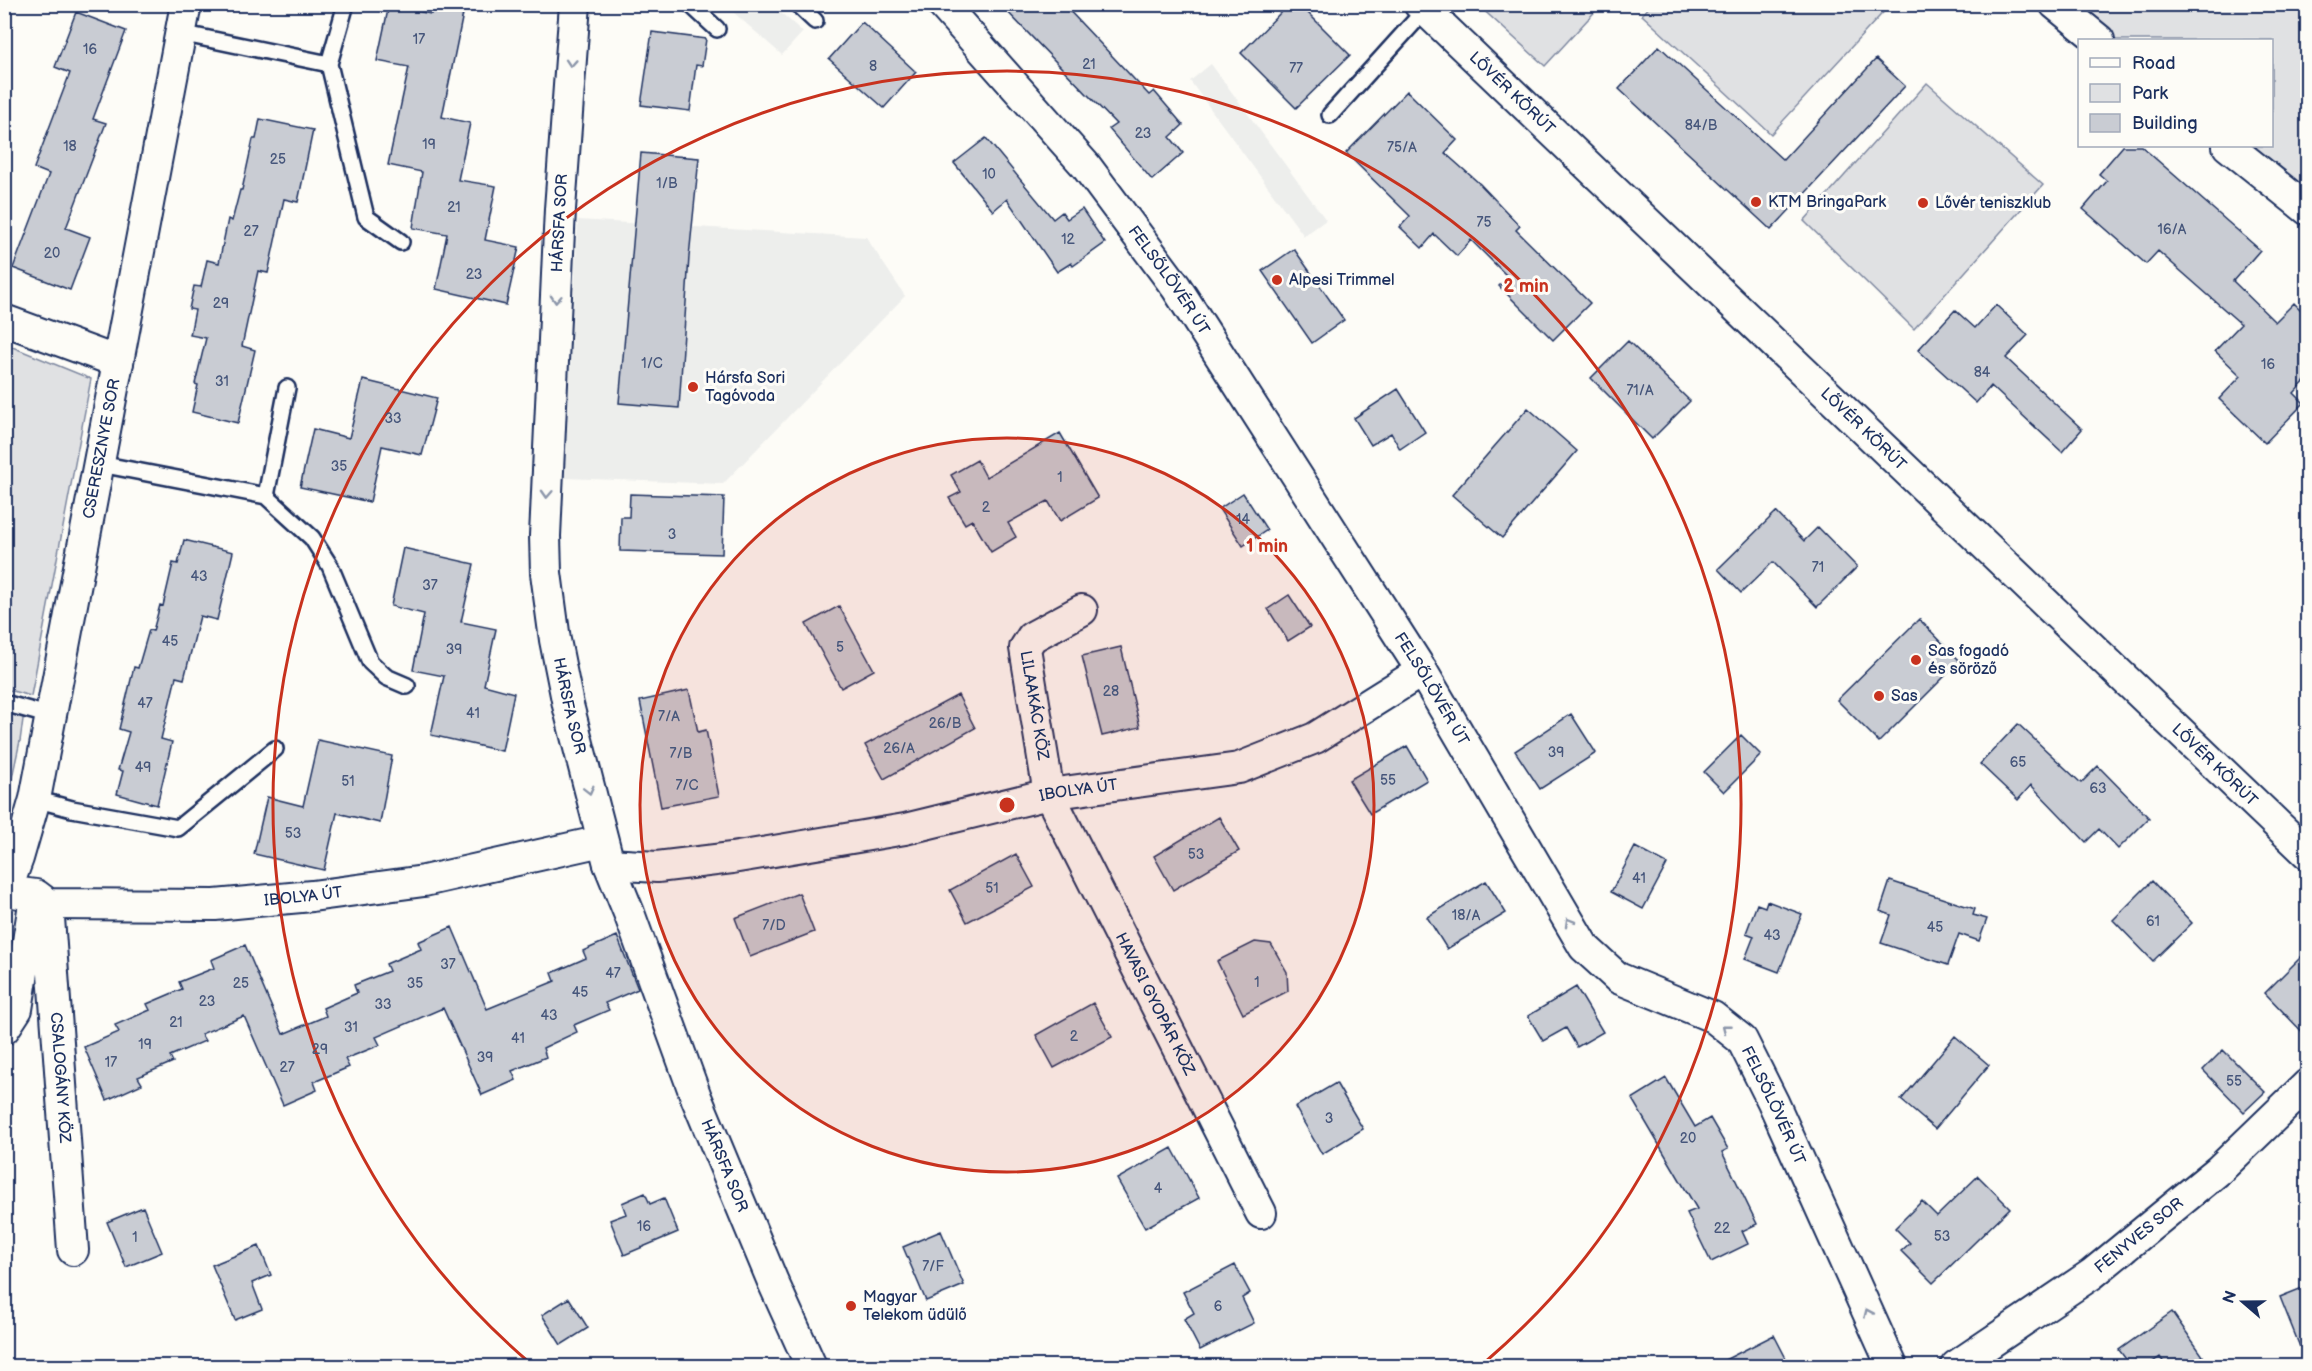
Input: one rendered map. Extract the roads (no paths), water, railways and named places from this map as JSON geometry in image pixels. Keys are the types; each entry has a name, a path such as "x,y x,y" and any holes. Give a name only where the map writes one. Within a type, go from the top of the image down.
{"street":[{"name":"HÁRSFA SOR","path":"575,4 560,209 546,525 546,573 555,640 568,705 605,853 696,1097 773,1282 811,1366"},
{"name":"FELSŐLÖVÉR ÚT","path":"942,4 1086,166 1176,287 1422,671 1584,947 1618,978 1713,1017 1742,1040 1892,1366"},
{"path":"2055,4 2098,39"},
{"name":"LŐVÉR KÖRÚT","path":"1422,7 2307,854"},
{"name":"CSERESZNYE SOR","path":"5,891 18,858 35,799 183,19"},
{"path":"2229,147 2307,210"},
{"path":"4,320 118,362"},
{"name":"LILAAKÁC KÖZ","path":"1049,794 1025,648 1032,637 1082,610"},
{"name":"IBOLYA ÚT","path":"5,891 42,899 215,905 312,896 605,853 657,867 732,858 905,829 1049,794 1239,768 1315,738 1422,671"},
{"name":"HAVASI GYOPÁR KÖZ","path":"1049,794 1261,1213"},
{"path":"4,1029 17,1009 42,899"},
{"name":"CSALOGÁNY KÖZ","path":"42,899 73,1250"},
{"name":"FENYVES SOR","path":"1956,1366 2091,1274 2218,1170 2307,1084"}],"lane":[{"path":"346,4 329,64 366,218 401,242"},
{"path":"690,4 717,29"},
{"path":"797,4 814,21"},
{"path":"1330,115 1422,7"},
{"path":"183,19 329,64"},
{"path":"266,496 287,388"},
{"path":"100,464 266,496 312,538 330,566 370,662 386,677 407,686"},
{"path":"4,704 51,716"},
{"path":"35,799 72,809 178,828 274,749"}],"place":[{"name":"KTM BringaPark","path":"1756,202"},
{"name":"Lővér teniszklub","path":"1923,203"},
{"name":"Alpesi Trimmel","path":"1277,280"},
{"name":"Hársfa Sori Tagóvoda","path":"693,387"},
{"name":"Sas fogadó és söröző","path":"1916,660"},
{"name":"Sas","path":"1879,696"},
{"name":"Magyar Telekom üdülő","path":"851,1306"}]}
